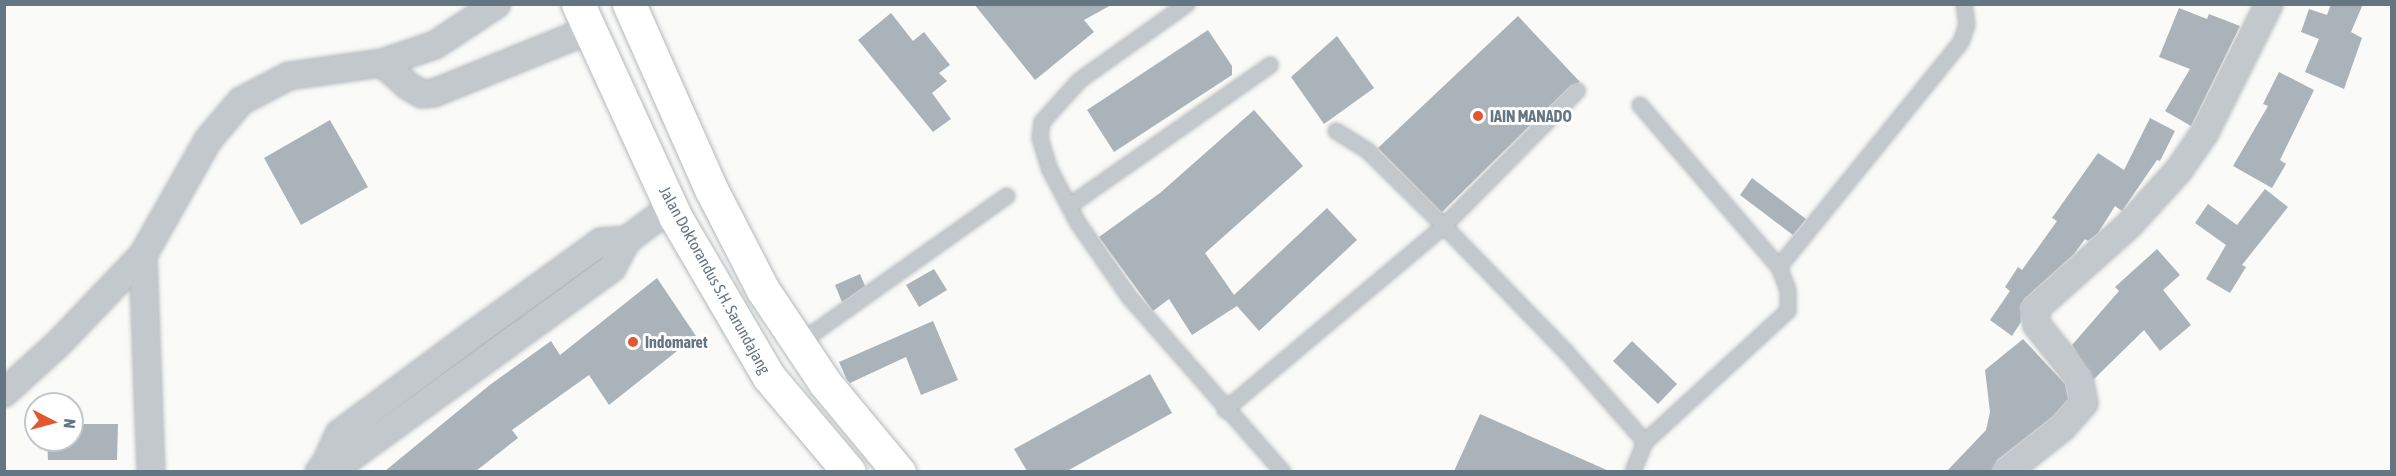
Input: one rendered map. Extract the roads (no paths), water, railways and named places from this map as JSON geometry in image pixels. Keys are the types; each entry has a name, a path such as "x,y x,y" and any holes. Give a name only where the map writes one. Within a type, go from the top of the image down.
{"highway":[{"path":"629,4 711,189 763,290 825,383 899,471"},
{"name":"Jalan Doktorandus S.H. Sarundajang","path":"583,17 671,207 769,377 849,471"}],"street":[{"path":"4,393 58,344 143,255 208,140 241,101 289,76 382,63 435,45 497,4"},
{"path":"2006,471 2063,427 2084,403 2079,378 2037,325 2034,310 2129,225 2179,170 2205,132 2269,4"},
{"path":"382,63 415,90 434,93 583,17"},
{"path":"323,466 344,462 612,268 627,240 671,207"},
{"path":"143,255 151,471"}],"lane":[{"path":"1187,4 1080,80 1042,122 1040,138 1069,206 1130,298 1226,410 1283,471"},
{"path":"1779,267 1961,42 1967,25 1964,4"},
{"path":"1069,206 1270,65"},
{"path":"1226,410 1444,226 1577,91"},
{"path":"1633,471 1645,442 1788,311 1788,290 1779,267 1640,105"},
{"path":"1336,131 1368,152 1444,226 1568,353 1645,442"},
{"path":"798,344 1007,196"}],"place":[{"name":"IAIN MANADO","path":"1478,116"},
{"name":"Indomaret","path":"633,342"}]}
